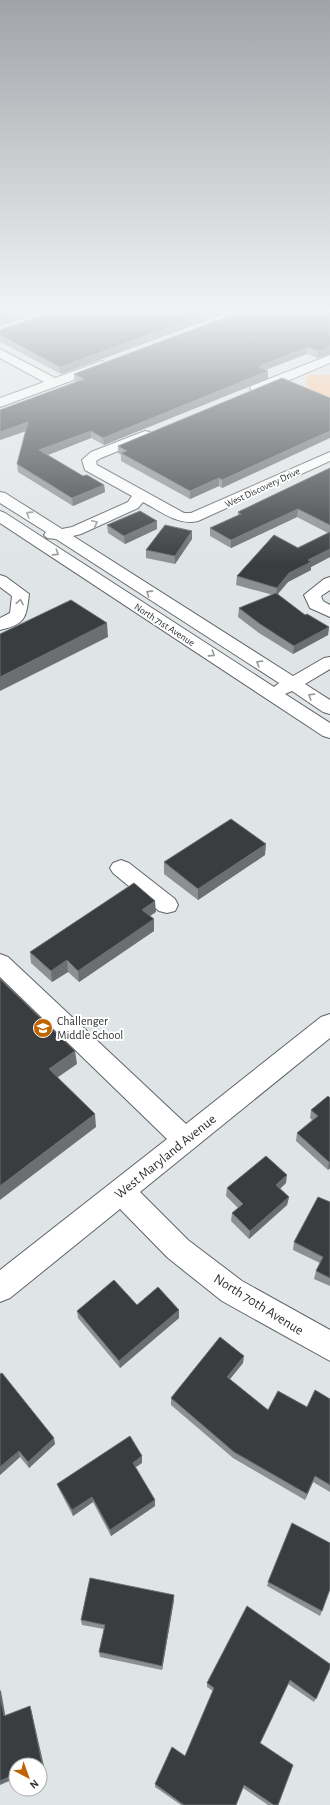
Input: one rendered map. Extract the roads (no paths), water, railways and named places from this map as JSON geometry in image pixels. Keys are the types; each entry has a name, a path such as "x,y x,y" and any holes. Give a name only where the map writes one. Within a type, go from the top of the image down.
{"street":[{"path":"0,403 19,396"},
{"path":"38,541 58,533 76,531 133,505 141,494 90,467 89,460 96,455 154,431"},
{"name":"West Discovery Drive","path":"141,494 181,516 193,518 330,456"},
{"name":"North 71st Avenue","path":"0,496 330,708"},
{"name":"North 71st Avenue","path":"0,516 330,732"},
{"path":"0,580 21,594 18,616 0,625"},
{"path":"330,582 312,595 316,604 330,612"},
{"path":"273,695 330,662"},
{"path":"121,868 168,905"},
{"path":"0,963 74,1032 185,1140"},
{"name":"West Maryland Avenue","path":"0,1288 330,1024"},
{"name":"North 70th Avenue","path":"121,1192 178,1249 232,1290 330,1346"}],"place":[{"name":"Challenger Middle School","path":"43,1028"}]}
